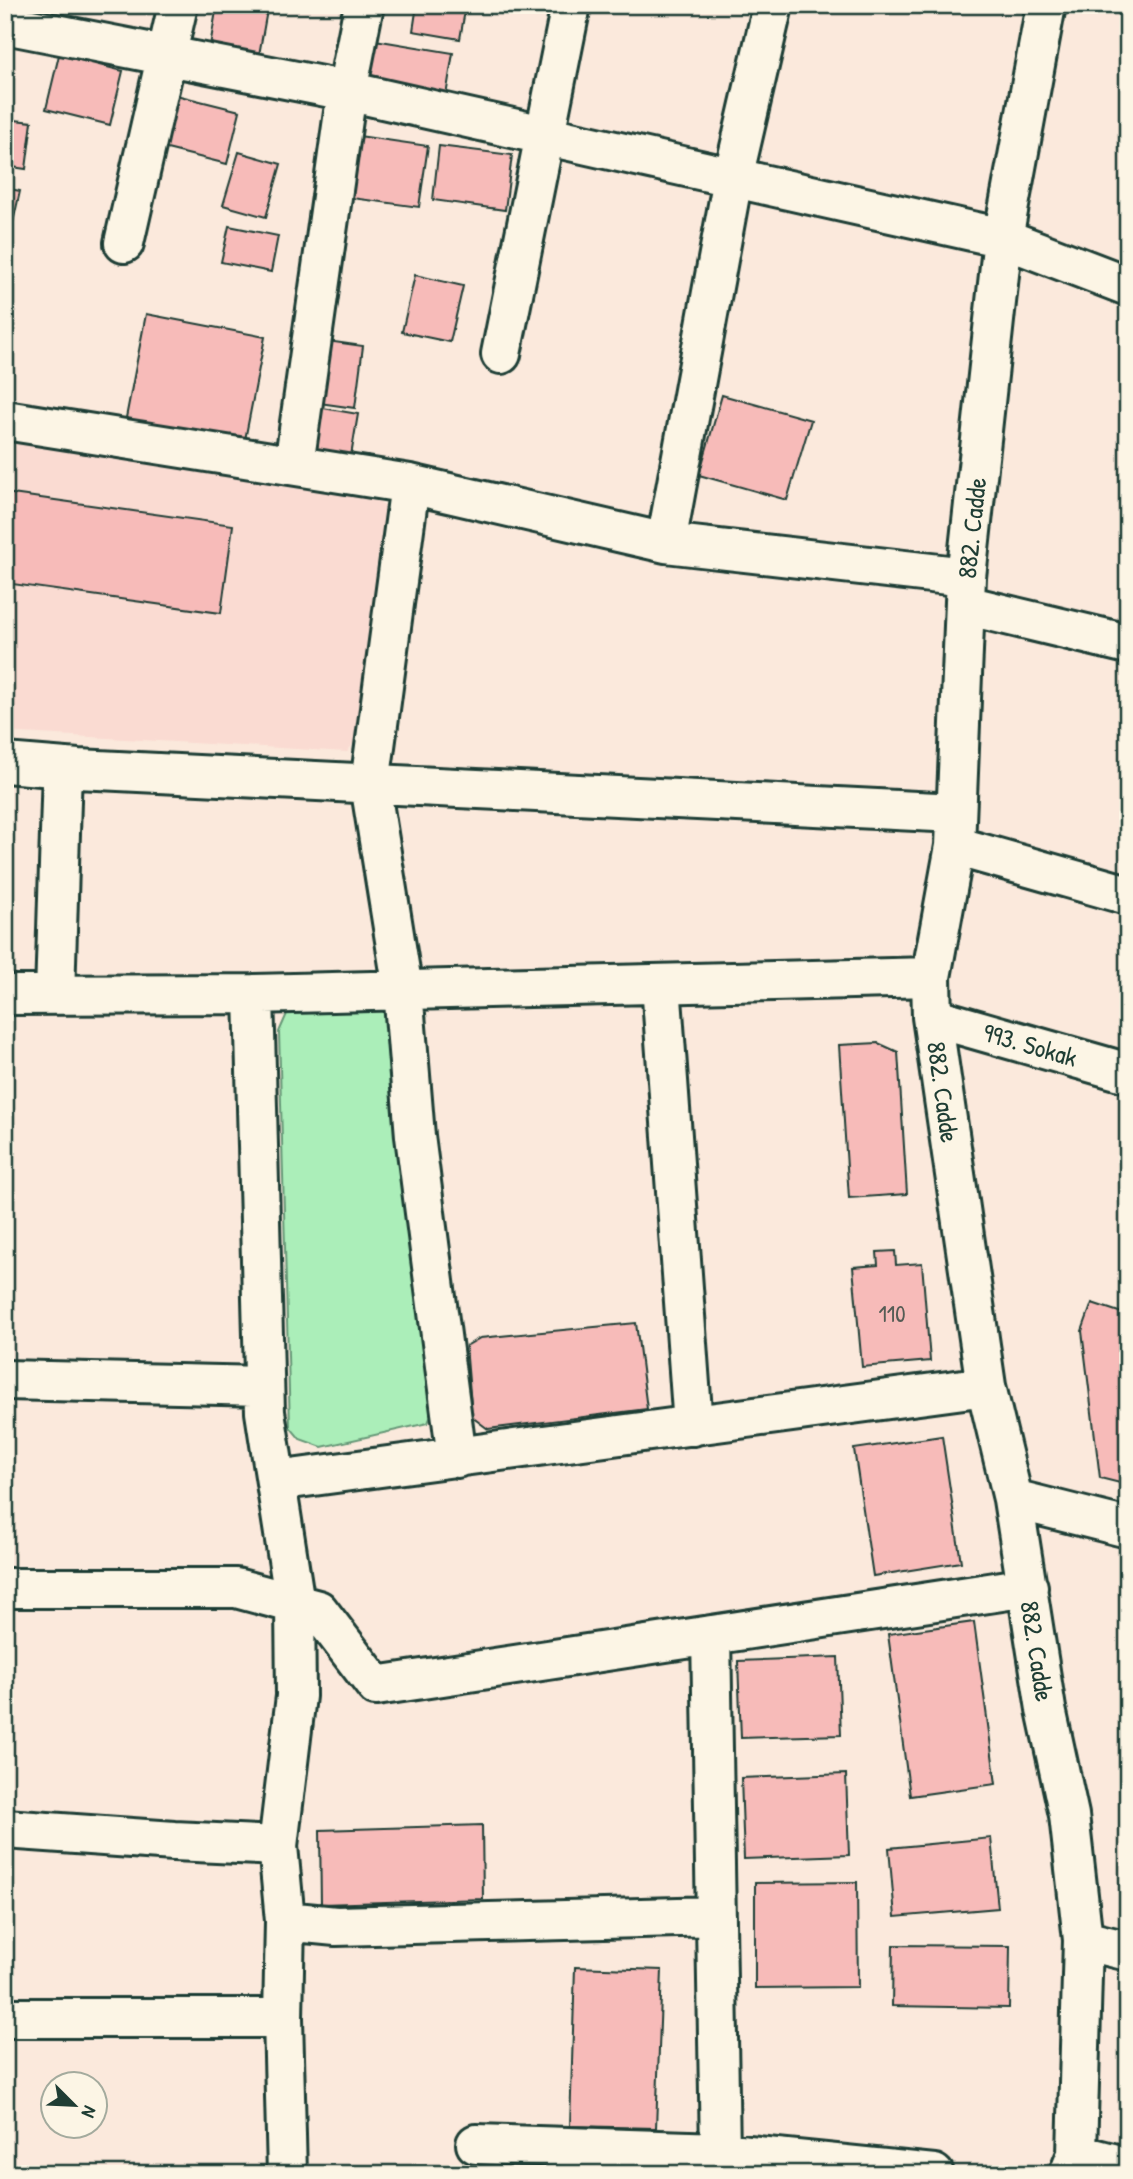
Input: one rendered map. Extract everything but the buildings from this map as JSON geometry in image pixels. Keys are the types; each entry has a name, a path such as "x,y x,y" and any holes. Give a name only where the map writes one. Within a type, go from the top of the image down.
{"street":[{"path":"124,243 178,5"},
{"path":"294,465 347,91 364,5"},
{"path":"501,354 571,5"},
{"path":"666,543 733,178 773,5"},
{"name":"882. Cadde","path":"1046,5 1003,238 965,591 956,829 931,977 932,1017 986,1386 1013,1499 1046,1709 1069,1815 1083,1940 1073,2164"},
{"path":"5,24 347,91 1003,238 1128,286"},
{"path":"5,420 410,484 666,543 965,591 1128,644"},
{"path":"410,484 370,784 403,990 415,1136 457,1458"},
{"path":"5,763 370,784 956,829 1128,895"},
{"path":"55,995 62,768"},
{"path":"5,995 254,994 931,977"},
{"path":"661,984 692,1426"},
{"path":"254,994 265,1412 295,1604 296,1696 278,1846 285,1921 287,2174"},
{"name":"993. Sokak","path":"932,1017 1128,1073"},
{"path":"5,1380 264,1386"},
{"path":"276,1481 986,1386"},
{"path":"1013,1499 1128,1528"},
{"path":"5,1588 236,1588 318,1610 376,1686 1028,1587"},
{"path":"711,1635 720,2152"},
{"path":"5,1829 278,1846"},
{"path":"285,1921 337,1926 716,1916"},
{"path":"1083,1940 1128,1951"},
{"path":"5,2018 284,2018"},
{"path":"476,2144 720,2152 934,2174"},
{"path":"1073,2164 1128,2168"}],"shaded area":[{"path":"5,440 373,496 390,511 359,736 347,752 5,732"}],"green space":[{"path":"290,1007 393,1010 435,1406 428,1423 322,1447 300,1439 290,1427 279,1032"}]}
